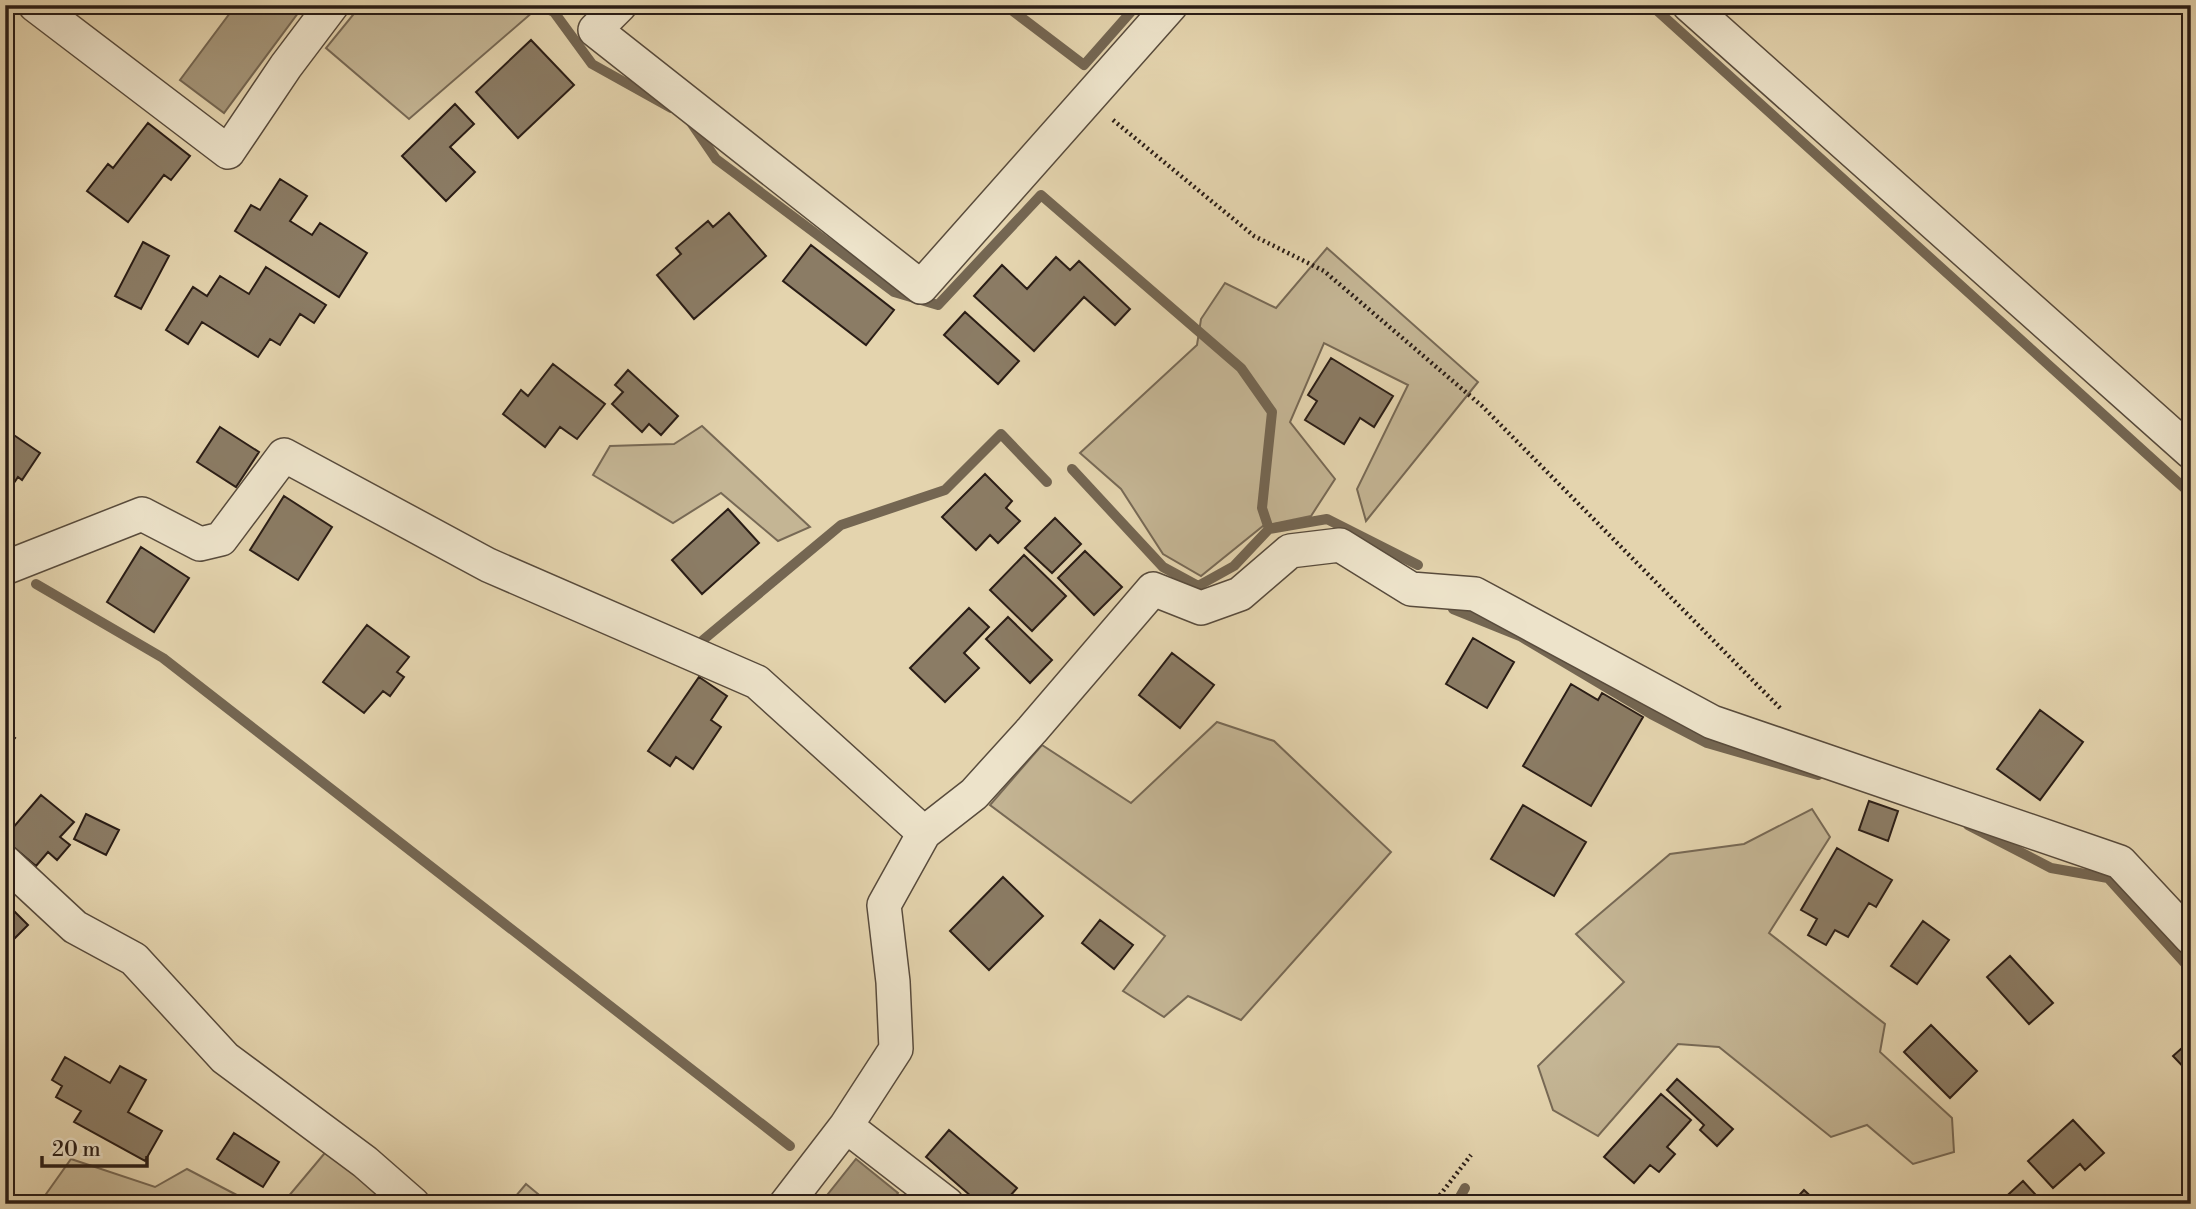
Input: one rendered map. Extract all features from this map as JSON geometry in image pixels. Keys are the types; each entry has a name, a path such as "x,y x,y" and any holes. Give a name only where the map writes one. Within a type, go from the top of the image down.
{"street":[{"path":"36,5 228,152 286,66 332,5"},
{"path":"620,5 595,30 921,288 1171,5"},
{"path":"1689,5 2191,452"},
{"path":"5,568 142,514 200,544 221,539 284,455 488,565 757,682 924,833"},
{"path":"786,1204 846,1126 896,1049 893,982 884,905 924,833 974,794 1153,589 1201,608 1240,594 1290,551 1340,545 1411,589 1475,594 1712,722 2120,862 2191,938"},
{"path":"5,862 75,927 134,959 225,1058 365,1162 413,1204"},
{"path":"846,1126 947,1204"}],"path":[{"path":"1088,100 1254,236 1324,271 1482,406 1782,709"},
{"path":"1433,1204 1471,1155"}],"shaded area":[{"path":"236,5 304,5 224,113 180,80"},
{"path":"361,5 541,5 409,119 326,48"},
{"path":"1327,248 1478,382 1366,521 1357,489 1408,385 1324,343 1290,422 1335,479 1311,516 1263,526 1201,576 1163,554 1121,489 1080,453 1197,345 1201,319 1225,283 1276,308"},
{"path":"702,426 810,527 778,541 721,493 673,523 593,475 610,446 674,444"},
{"path":"1217,722 1274,741 1391,852 1241,1020 1188,996 1164,1017 1123,991 1165,936 990,805 1042,745 1131,803"},
{"path":"1812,809 1830,837 1769,933 1885,1024 1880,1052 1952,1118 1954,1152 1913,1164 1867,1125 1831,1137 1719,1047 1678,1044 1598,1136 1553,1110 1538,1066 1624,982 1576,934 1670,854 1744,844"},
{"path":"329,1148 394,1204 282,1204"},
{"path":"71,1159 155,1187 187,1169 254,1204 39,1204"},
{"path":"856,1159 898,1193 890,1204 820,1204"},
{"path":"526,1184 550,1204 509,1204"}],"building":[{"path":"531,40 574,85 518,138 476,92"},
{"path":"455,104 474,124 450,147 475,172 446,201 402,156"},
{"path":"148,123 190,156 171,180 164,175 128,222 87,191 108,164 113,168"},
{"path":"280,179 307,196 290,221 312,235 320,223 367,253 339,297 235,231 251,205 260,210"},
{"path":"729,213 766,256 694,319 657,275 681,254 676,248 708,221 713,227"},
{"path":"143,242 169,256 141,309 115,296"},
{"path":"811,245 894,310 866,345 783,281"},
{"path":"1056,257 1070,270 1079,261 1130,309 1115,325 1084,297 1034,351 974,296 1002,265 1027,289"},
{"path":"266,267 326,305 314,323 300,314 280,345 270,339 258,357 202,322 188,344 166,330 193,287 207,296 220,276 249,294"},
{"path":"965,312 1019,361 998,384 944,335"},
{"path":"1331,358 1393,396 1374,427 1360,418 1344,444 1305,420 1317,401 1308,395"},
{"path":"553,364 605,404 577,439 560,427 545,447 503,414 521,390 528,396"},
{"path":"628,370 678,416 661,435 649,424 642,432 612,404 623,392 615,385"},
{"path":"220,427 259,452 236,487 197,462"},
{"path":"5,429 40,453 22,480 18,477 5,496"},
{"path":"985,474 1012,501 1006,508 1020,521 998,543 990,535 976,550 942,517"},
{"path":"284,496 332,527 298,580 250,550"},
{"path":"728,509 759,543 702,594 672,560"},
{"path":"1055,518 1081,544 1052,573 1025,548"},
{"path":"141,547 189,578 154,632 107,602"},
{"path":"1085,551 1122,587 1094,615 1058,578"},
{"path":"1024,555 1066,596 1032,631 990,590"},
{"path":"969,608 989,627 964,653 979,668 945,702 910,668"},
{"path":"1008,617 1052,660 1030,683 986,639"},
{"path":"367,625 409,657 397,672 404,677 390,696 383,691 364,713 323,682"},
{"path":"1473,638 1514,662 1487,708 1446,684"},
{"path":"1172,653 1214,685 1180,728 1139,695"},
{"path":"699,677 727,696 711,720 721,727 693,769 676,757 670,766 648,751"},
{"path":"1571,684 1598,700 1602,693 1643,717 1591,806 1523,766"},
{"path":"2040,710 2083,742 2040,800 1997,769"},
{"path":"5,731 15,738 5,750"},
{"path":"41,795 74,822 60,837 70,845 57,860 48,852 36,866 5,840 5,837"},
{"path":"1869,801 1898,811 1888,841 1859,830"},
{"path":"1523,805 1586,842 1554,896 1491,859"},
{"path":"86,814 119,830 106,855 74,839"},
{"path":"1837,848 1892,880 1876,907 1869,903 1848,937 1835,930 1826,945 1808,935 1817,919 1801,910"},
{"path":"1003,877 1043,916 989,970 950,931"},
{"path":"5,902 28,925 5,948"},
{"path":"1100,920 1133,945 1114,969 1082,943"},
{"path":"1923,921 1949,940 1917,984 1891,966"},
{"path":"2010,956 2053,1003 2029,1024 1987,977"},
{"path":"1931,1025 1977,1071 1950,1098 1904,1052"},
{"path":"2191,1040 2191,1075 2173,1056"},
{"path":"65,1057 110,1083 120,1066 146,1080 128,1112 162,1131 145,1161 74,1122 81,1111 56,1097 62,1086 52,1080"},
{"path":"1677,1079 1733,1129 1717,1146 1700,1130 1704,1125 1667,1090"},
{"path":"1661,1094 1691,1120 1667,1147 1675,1154 1659,1172 1650,1165 1634,1183 1604,1157"},
{"path":"2073,1120 2104,1153 2085,1170 2080,1164 2053,1188 2028,1161"},
{"path":"949,1130 1017,1188 1003,1204 980,1204 926,1157"},
{"path":"234,1133 279,1162 263,1187 217,1159"},
{"path":"2023,1181 2044,1204 1998,1204"},
{"path":"1804,1190 1819,1204 1791,1204"}],"waterway":[{"path":"538,5 554,12 592,64 671,108"},
{"path":"1005,5 1084,65 1137,5"},
{"path":"1651,5 2191,494"},
{"path":"690,121 716,159 894,292 938,305 1041,195 1241,368 1272,412 1262,508 1269,529 1327,519 1418,565"},
{"path":"703,640 841,525 945,490 1001,434 1047,482"},
{"path":"1072,469 1163,567 1198,586 1234,566 1269,529"},
{"path":"36,584 163,658 790,1146"},
{"path":"1453,609 1520,636 1651,714 1707,743 1818,775"},
{"path":"1968,825 2051,868 2108,878 2191,970"},
{"path":"1456,1204 1465,1188"}]}
